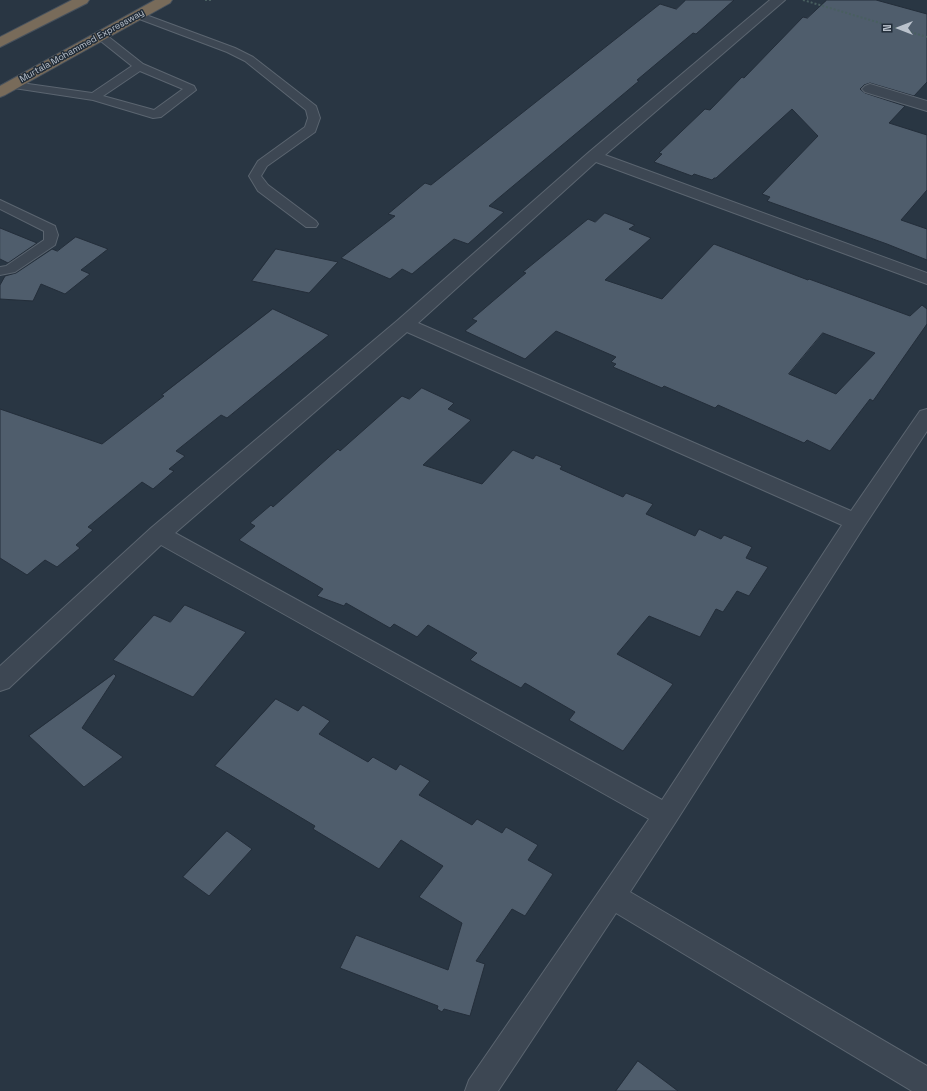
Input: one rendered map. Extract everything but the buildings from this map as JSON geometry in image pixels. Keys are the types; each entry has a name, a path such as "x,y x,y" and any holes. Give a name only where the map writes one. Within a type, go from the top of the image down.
{"highway":[{"path":"0,43 82,0"},
{"name":"Murtala Mohammed Expressway","path":"0,92 165,0"}],"street":[{"path":"0,681 159,534 405,324 594,156 778,0"},
{"path":"870,89 927,106"},
{"path":"594,156 927,279"},
{"path":"405,324 854,522"},
{"path":"480,1091 666,815 854,522 927,416"},
{"path":"159,534 666,815"},
{"path":"612,896 927,1083"}],"lane":[{"path":"138,15 231,50 249,59 312,109 314,118 311,129 262,164 255,176 263,188 311,224"},
{"path":"14,85 94,97 153,114 157,114 189,93 190,88 139,66 101,36"},
{"path":"94,97 139,66"},
{"path":"0,204 50,229 51,235 50,242 10,269 0,270"}],"path":[{"path":"205,0 212,0"},
{"path":"801,0 927,37"}]}
